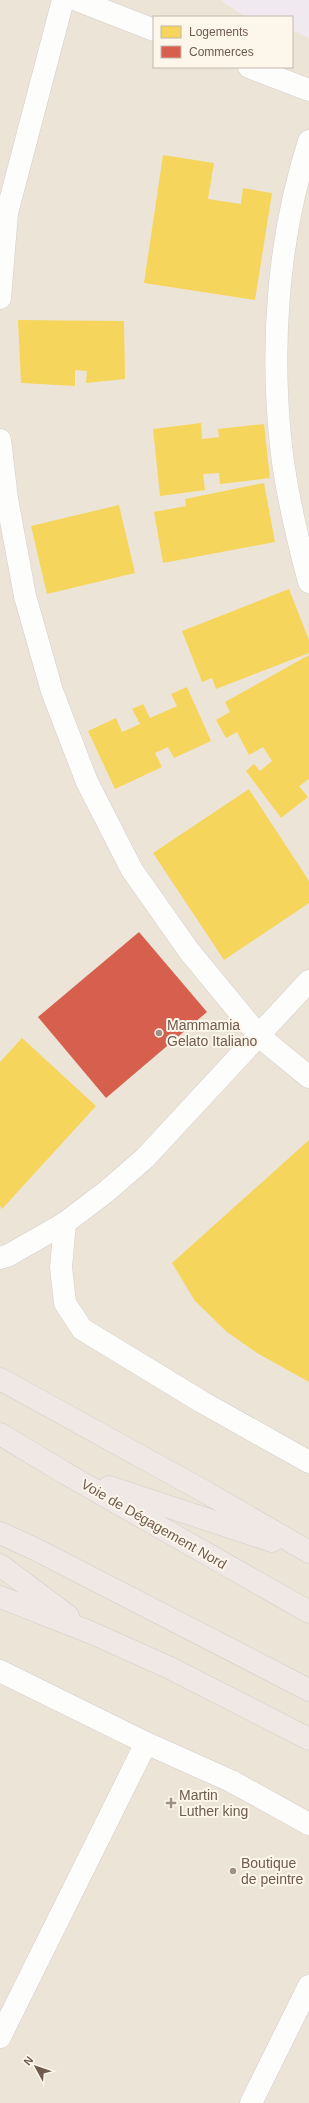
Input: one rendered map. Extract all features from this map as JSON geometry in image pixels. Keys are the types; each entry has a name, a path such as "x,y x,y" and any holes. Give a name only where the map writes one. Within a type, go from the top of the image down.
{"highway":[{"path":"0,1379 209,1494 309,1553"},
{"name":"Voie de Dégagement Nord","path":"0,1434 63,1472 309,1612"},
{"path":"63,1472 309,1553"},
{"path":"0,1533 309,1690"},
{"path":"0,1565 92,1634"},
{"path":"0,1597 92,1634 170,1668 309,1739"}],"street":[{"path":"0,298 3,212 63,0"},
{"path":"77,0 153,30"},
{"path":"252,68 309,90"},
{"path":"309,141 302,164 286,234 278,304 276,375 282,454 292,516 309,582"},
{"path":"0,440 7,499 24,596 52,691 87,782 132,870 189,951 259,1036 309,1077"},
{"path":"0,1258 9,1255 64,1222 107,1191 145,1158 309,981"},
{"path":"64,1222 61,1267 65,1303 82,1329 202,1402 309,1462"},
{"path":"0,1671 146,1743 231,1781 309,1824"},
{"path":"0,2037 146,1743"},
{"path":"251,2103 309,1986"}],"shaded area":[{"path":"0,0 309,0 309,2103 0,2103"},
{"path":"220,0 309,0 309,38 293,30 293,16 244,16"}],"building: Logements":[{"path":"163,155 214,163 208,199 241,204 243,188 272,193 255,300 144,283"},
{"path":"18,320 124,321 125,379 86,383 87,371 75,370 75,386 21,383"},
{"path":"201,423 202,439 219,437 218,429 264,424 270,478 220,484 219,473 203,474 205,490 160,496 153,429"},
{"path":"264,483 275,542 163,563 154,512 186,506 185,499"},
{"path":"119,505 135,573 47,594 31,526"},
{"path":"289,589 309,640 309,653 216,689 212,678 202,682 182,631"},
{"path":"309,655 309,779 299,786 308,797 281,818 246,771 254,764 260,771 272,761 263,747 249,755 237,732 226,738 216,720 230,712 225,702"},
{"path":"187,687 211,741 174,758 168,747 155,753 162,767 115,789 88,731 116,718 122,732 140,724 132,709 143,704 150,718 177,706 171,694"},
{"path":"249,789 309,881 309,903 224,960 153,853"},
{"path":"22,1038 96,1106 2,1209 0,1206 0,1062"},
{"path":"309,1140 309,1382 257,1353 227,1332 195,1301 172,1263"}],"building: Commerces":[{"path":"139,932 207,1012 106,1098 38,1017"}],"place":[{"name":"Mammamia Gelato Italiano","path":"159,1033"},
{"name":"Martin Luther king","path":"171,1803"},
{"name":"Boutique de peintre","path":"233,1871"}]}
